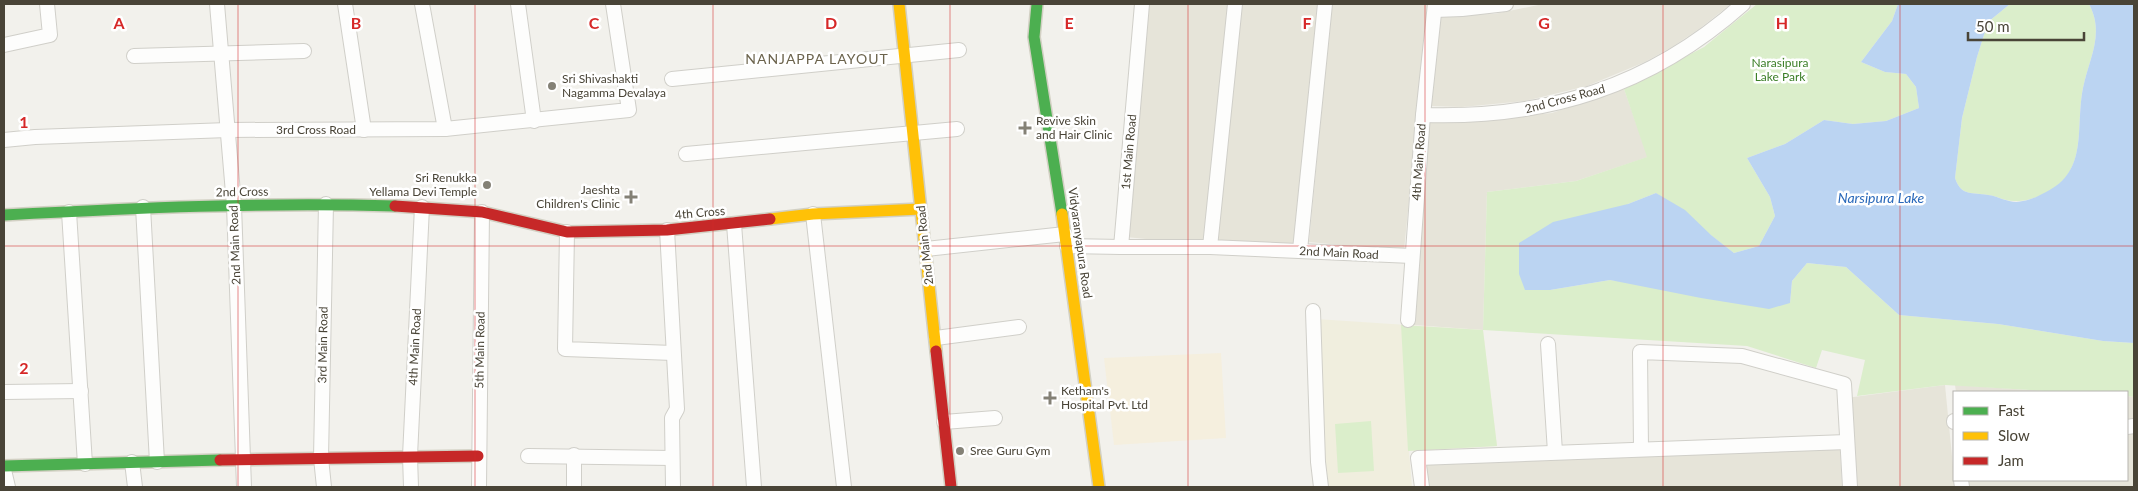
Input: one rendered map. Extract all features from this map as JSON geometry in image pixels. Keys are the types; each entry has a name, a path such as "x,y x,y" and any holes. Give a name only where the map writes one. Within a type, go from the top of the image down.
{"street":[{"path":"4,44 50,35 47,4"},
{"name":"2nd Main Road","path":"217,4 234,206 244,487"},
{"path":"345,4 364,130"},
{"path":"422,4 445,129"},
{"path":"518,4 534,121"},
{"name":"3rd Cross Road","path":"4,140 228,130 445,129 628,110 613,4"},
{"name":"2nd Main Road","path":"899,4 951,487"},
{"name":"Vidyaranyapura Road","path":"1037,4 1034,37 1066,240 1099,487"},
{"name":"1st Main Road","path":"1120,247 1142,4"},
{"path":"1210,247 1235,4"},
{"path":"1300,250 1325,4"},
{"path":"1435,7 1462,9 1506,4"},
{"name":"2nd Cross Road","path":"1423,115 1456,116 1505,113 1585,96 1616,84 1674,55 1702,37 1743,4"},
{"name":"4th Main Road","path":"1408,320 1423,115 1435,7"},
{"path":"134,56 304,50"},
{"path":"672,79 959,50"},
{"path":"686,154 914,134 957,128"},
{"name":"2nd Cross","path":"4,216 143,207 326,204 422,207 482,212"},
{"name":"3rd Main Road","path":"324,487 321,458 326,204"},
{"path":"143,207 157,462"},
{"name":"4th Main Road","path":"411,487 410,456 422,207"},
{"name":"4th Cross","path":"482,212 567,232 667,230 813,214 922,209"},
{"path":"69,212 85,464"},
{"name":"5th Main Road","path":"479,487 482,212"},
{"path":"813,214 844,487"},
{"path":"734,224 754,487"},
{"path":"667,230 677,409 672,418 673,487"},
{"path":"567,232 565,349 673,352"},
{"path":"926,249 1066,240 1120,247"},
{"name":"2nd Main Road","path":"1120,247 1210,247 1412,256"},
{"path":"1313,311 1318,462 1321,487"},
{"path":"936,338 1019,327"},
{"path":"1548,344 1555,452"},
{"path":"1640,449 1640,352 1742,356 1844,384 1850,487"},
{"path":"4,392 80,391"},
{"path":"944,422 995,418"},
{"path":"1422,487 1418,458 1848,442"},
{"path":"528,456 574,455 672,458"},
{"path":"574,455 574,487"},
{"path":"4,466 242,459 478,456"},
{"path":"132,462 134,487"},
{"path":"4,470 8,487"}],"shaded area":[{"path":"1147,4 1228,4 1206,245 1126,237"},
{"path":"1239,4 1321,4 1297,249 1216,240"},
{"path":"1332,4 1428,4 1404,251 1309,242"},
{"path":"1543,4 1731,4 1672,47 1645,62 1587,86 1525,101 1462,107 1431,106 1438,15 1494,14"},
{"path":"1624,89 1648,157 1576,181 1487,192 1483,330 1414,325 1429,120 1480,121 1552,113"},
{"path":"1316,319 1483,330 1497,446 1409,451 1412,487 1327,487"},
{"path":"1221,353 1226,438 1114,445 1104,358"},
{"path":"1945,385 1955,487 1853,487 1846,398"},
{"path":"1955,385 2047,391 1956,391"},
{"path":"2128,396 2134,397 2134,419 2128,420"},
{"path":"2128,431 2134,431 2134,487 1964,487 1963,481 2128,481"},
{"path":"1840,448 1842,487 1426,487 1423,464"}],"green space":[{"name":"Narasipura Lake Park","path":"1757,4 1898,4 1892,21 1861,62 1885,72 1906,74 1916,87 1919,108 1886,121 1853,124 1824,120 1785,144 1747,158 1770,197 1775,216 1759,246 1734,253 1656,193 1628,204 1550,290 1610,280 1790,303 1792,281 1807,263 1846,267 1899,315 1998,324 2103,341 2134,343 2134,397 2128,396 2128,391 2045,391 1945,385 1857,396 1865,360 1822,350 1816,368 1747,346 1483,330 1487,192 1576,181 1647,157 1624,89 1704,47"},
{"path":"2010,4 2089,4 2096,26 2094,46 2083,88 2078,147 2069,173 2060,184 2046,193 2018,201 1964,191 1955,178 1962,118 1988,22"},
{"path":"1401,325 1483,330 1497,446 1408,451"},
{"path":"1371,421 1374,471 1338,473 1335,424"}],"water":[{"name":"Narsipura Lake","path":"1898,4 2010,4 1988,22 1962,118 1955,178 1964,191 2017,202 2036,197 2060,183 2069,173 2074,160 2078,147 2083,88 2096,36 2094,15 2089,4 2134,4 2134,343 2103,341 1998,324 1899,315 1846,267 1807,263 1792,281 1790,303 1769,309 1610,280 1550,290 1525,290 1519,274 1519,243 1553,222 1628,204 1656,193 1685,210 1711,235 1734,253 1759,246 1775,216 1770,197 1747,158 1785,144 1824,120 1853,124 1886,121 1919,108 1916,87 1906,74 1885,72 1861,62 1892,21"}],"traffic: fast":[{"path":"1037,4 1034,37 1062,214"},
{"path":"4,215 248,205 395,206"},
{"path":"4,466 220,460"}],"traffic: slow":[{"path":"899,4 936,351"},
{"path":"770,219 813,214 921,209"},
{"path":"1062,214 1099,487"}],"traffic: jam":[{"path":"395,206 482,212 567,232 667,230 770,219"},
{"path":"936,351 951,487"},
{"path":"220,460 478,456"}],"place":[{"name":"Sri Shivashakti Nagamma Devalaya","path":"552,86"},
{"name":"Revive Skin and Hair Clinic","path":"1025,128"},
{"name":"Sri Renukka Yellama Devi Temple","path":"487,185"},
{"name":"Jaeshta Children's Clinic","path":"631,197"},
{"name":"Ketham's Hospital Pvt. Ltd","path":"1050,398"},
{"name":"Sree Guru Gym","path":"960,451"}],"district":[{"name":"NANJAPPA LAYOUT","path":"817,59"}]}
